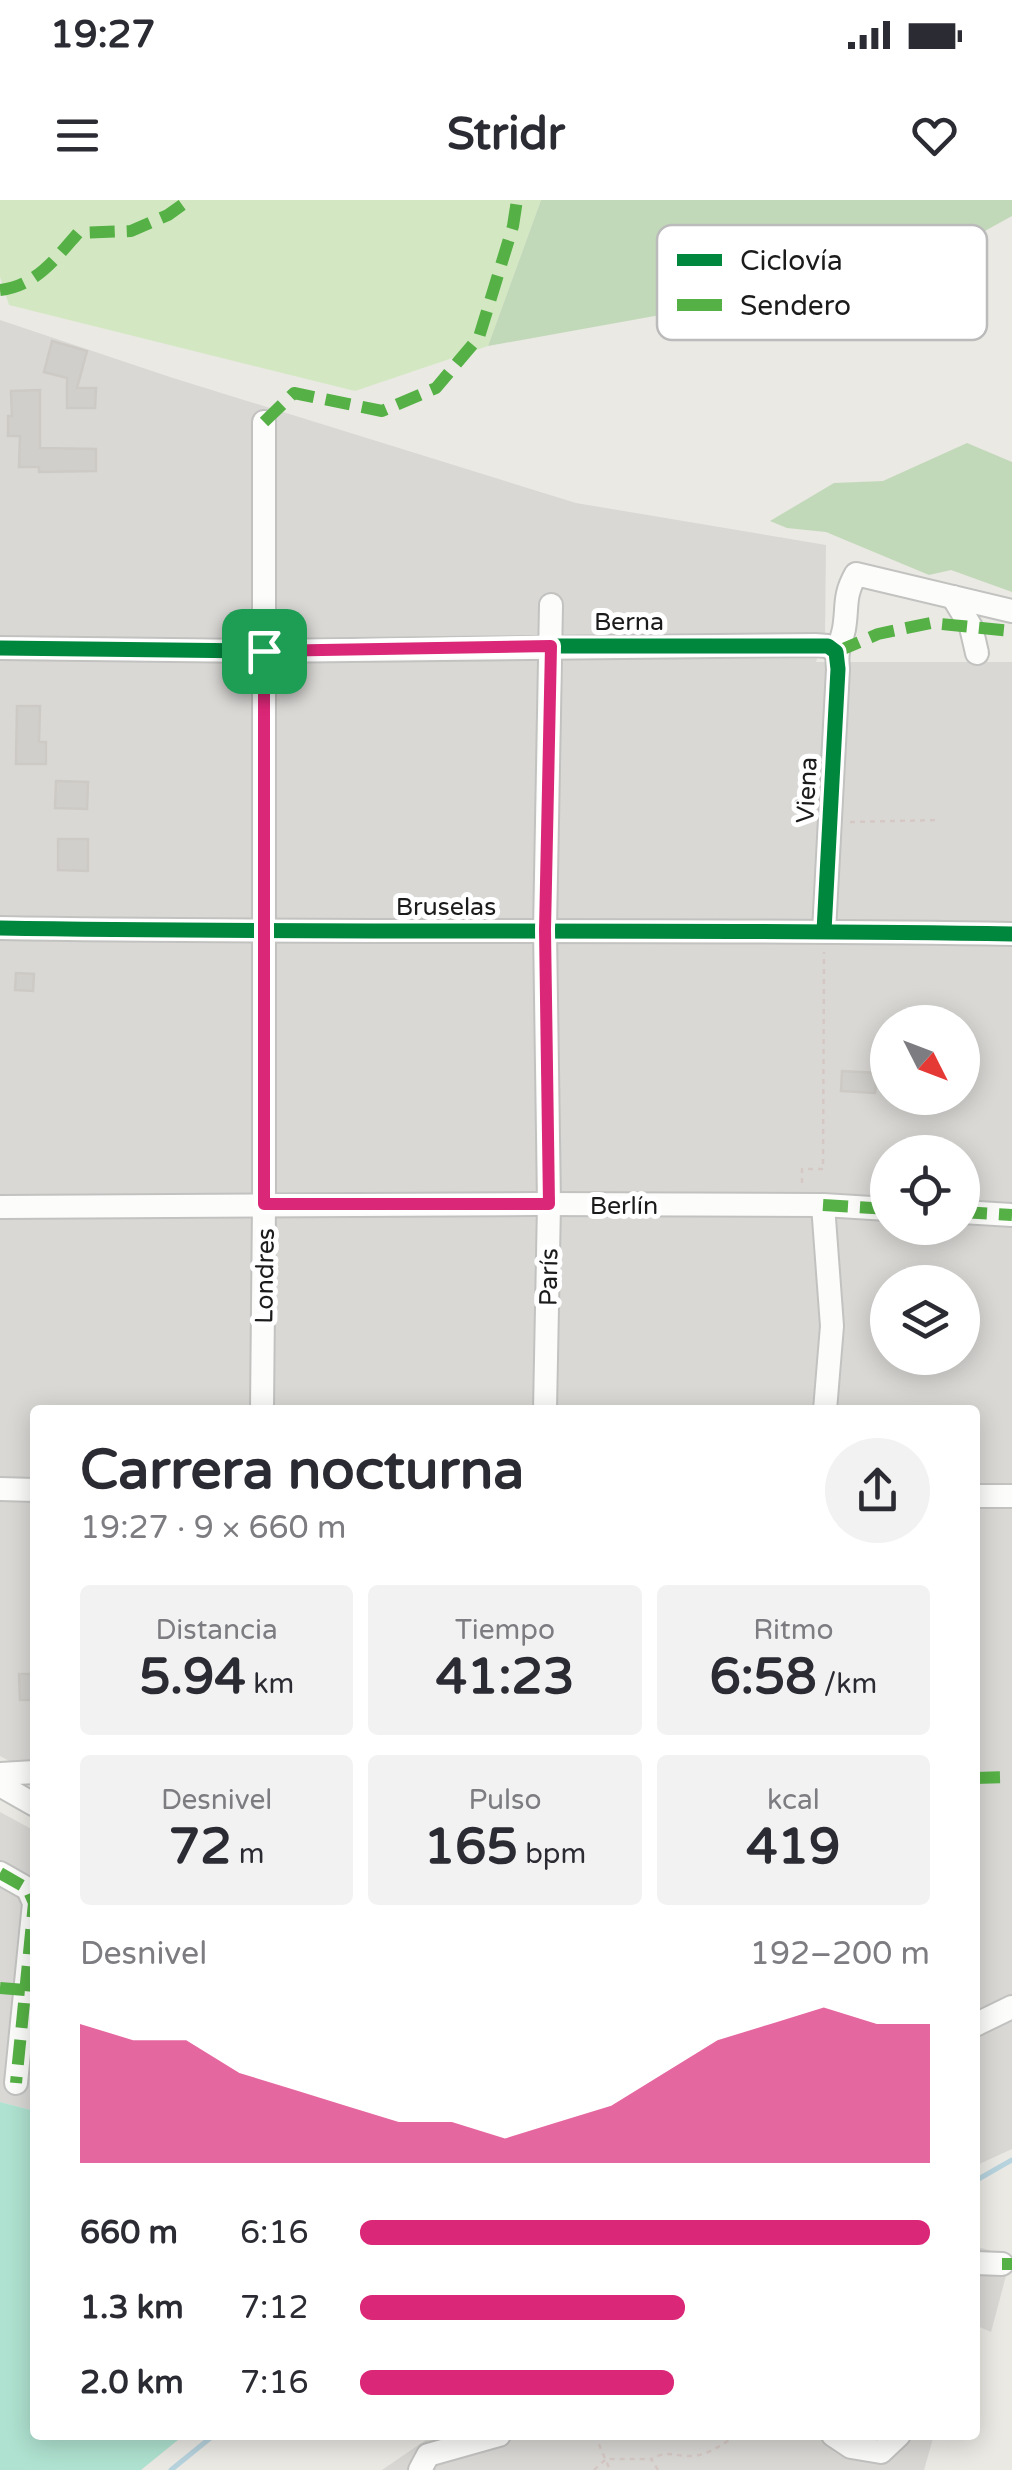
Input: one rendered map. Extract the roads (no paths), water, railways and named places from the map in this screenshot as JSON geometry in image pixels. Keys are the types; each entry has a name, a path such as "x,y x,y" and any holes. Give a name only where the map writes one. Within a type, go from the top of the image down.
{"street":[{"name":"Londres","path":"262,1405 264,422"},
{"name":"Viena","path":"824,931 836,652 844,628 848,587 856,574 953,596"},
{"path":"953,596 1012,612"},
{"path":"953,596 970,627 977,653"},
{"name":"París","path":"544,1405 549,1204 545,930 551,605"},
{"name":"Berna","path":"0,648 264,651 814,645 828,646 836,652"},
{"name":"Bruselas","path":"0,928 1012,934"},
{"name":"Berlín","path":"0,1207 549,1204 870,1207"},
{"path":"812,1205 832,1326 826,1405"},
{"path":"980,1213 1012,1215"},
{"path":"0,1489 30,1490"},
{"path":"980,1496 1012,1496"},
{"path":"0,1774 30,1772"},
{"path":"0,1785 30,1802"},
{"path":"0,1873 23,1885 30,1894"},
{"path":"16,2082 30,1932"},
{"path":"0,1988 25,1990"},
{"path":"980,2023 1012,2007"},
{"path":"980,2263 1002,2264"},
{"path":"420,2470 428,2455 481,2440"},
{"path":"840,2440 851,2447 881,2452 894,2440"}],"waterway":[{"path":"980,2178 1012,2160"},
{"path":"171,2470 208,2440"}]}
